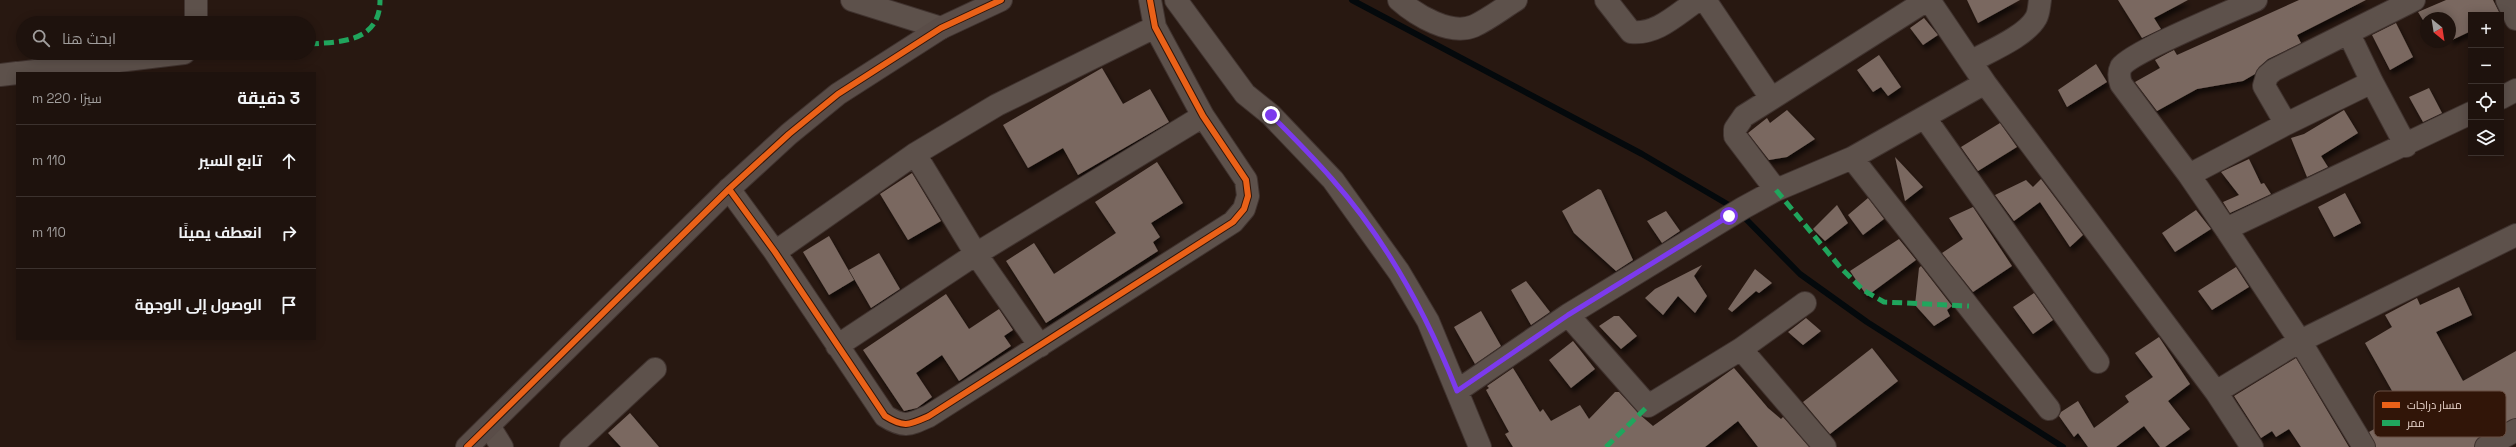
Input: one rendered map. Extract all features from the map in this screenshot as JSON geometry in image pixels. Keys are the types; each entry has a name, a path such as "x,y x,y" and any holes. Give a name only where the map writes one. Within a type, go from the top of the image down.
{"street":[{"path":"196,0 196,16"},
{"path":"852,0 941,28"},
{"path":"467,447 729,189 789,134 838,94 941,28 1001,0"},
{"path":"729,189 775,252 885,416 898,424 911,424 929,416 1233,222 1244,209 1248,196 1246,180 1203,116 1155,27 1150,0"},
{"path":"1176,0 1245,94 1271,115 1333,180 1371,230 1399,272 1428,321 1480,447"},
{"path":"1399,0 1436,23 1458,29 1474,26 1516,0"},
{"path":"1606,0 1631,32 1643,34 1658,28 1698,0"},
{"path":"1705,0 1771,98"},
{"path":"1776,190 1735,136 1735,129 1744,116 1928,0 1972,61 1985,83 2216,392 2252,447"},
{"path":"1972,61 2019,34 2032,24 2037,17 2040,0"},
{"path":"2256,0 2128,61 2122,66 2118,74 2121,84 2189,175 2226,229 2300,342 2364,447"},
{"path":"2286,124 2264,86 2267,76 2414,0"},
{"path":"775,252 915,154 997,105 1155,27"},
{"path":"2349,34 2372,82 2406,146"},
{"path":"26,72 126,60"},
{"path":"0,75 16,73"},
{"path":"2189,175 2286,124 2372,82"},
{"path":"1457,391 1568,315 1736,212 1776,190 1852,158 1985,83"},
{"path":"2504,96 2516,90"},
{"path":"2226,229 2406,146 2468,115"},
{"path":"837,346 976,254 1203,116"},
{"path":"1925,118 2098,362"},
{"path":"915,154 976,254 1040,346"},
{"path":"1852,158 2049,409"},
{"path":"2216,392 2300,342 2516,235"},
{"path":"1568,315 1648,406 1741,349 1805,303"},
{"path":"1741,349 1825,447"},
{"path":"571,447 655,369"},
{"path":"489,426 502,447"},
{"path":"2506,436 2516,430"},
{"path":"2486,447 2504,437"}],"building":[{"path":"1967,0 2020,0 1978,23"},
{"path":"2118,0 2188,0 2154,18 2161,29 2142,38"},
{"path":"2299,0 2366,0 2297,35 2301,43 2268,59 2259,67 2255,74 2243,81 2197,89 2157,111 2135,82 2160,68 2155,60 2174,50 2177,55"},
{"path":"2446,0 2493,0 2499,12 2468,12 2468,32 2456,38 2456,12 2420,12 2420,15 2418,12"},
{"path":"1924,18 1938,35 1923,45 1910,28"},
{"path":"2396,23 2413,57 2390,70 2372,35"},
{"path":"1879,55 1901,87 1888,96 1881,87 1873,92 1857,70"},
{"path":"2096,64 2107,82 2067,107 2058,90"},
{"path":"1102,68 1123,104 1150,89 1169,122 1078,175 1063,148 1028,168 1003,125"},
{"path":"2429,88 2442,113 2423,122 2409,97"},
{"path":"1787,110 1815,139 1787,157 1769,160 1748,133 1767,118 1770,123"},
{"path":"2344,110 2358,133 2321,156 2328,167 2307,177 2291,138 2304,134"},
{"path":"2000,123 2017,147 1978,171 1961,147"},
{"path":"1895,157 1923,187 1905,201"},
{"path":"2249,159 2261,184 2264,183 2271,194 2230,213 2223,202 2239,195 2221,172"},
{"path":"1157,162 1183,203 1151,223 1160,237 1153,242 1158,251 1046,323 1006,261 1034,243 1054,274 1116,233 1095,202"},
{"path":"912,173 941,221 908,240 880,194"},
{"path":"2041,179 2083,235 2070,247 2040,202 2014,221 1995,195 2026,180 2033,187"},
{"path":"1598,189 1601,190 1633,260 1616,271 1574,233 1562,211"},
{"path":"2345,193 2361,223 2334,237 2318,207"},
{"path":"1868,198 1884,219 1863,235 1848,215"},
{"path":"1837,205 1848,223 1825,241 1813,229"},
{"path":"1973,207 2012,266 1973,292 1942,253 1963,239 1949,218"},
{"path":"2196,210 2211,229 2175,252 2162,233"},
{"path":"1666,211 1680,231 1662,243 1647,221"},
{"path":"829,236 854,280 829,295 803,252"},
{"path":"1899,239 1916,260 1867,296 1850,271"},
{"path":"879,253 900,289 871,308 849,270"},
{"path":"1702,265 1694,276 1707,296 1695,313 1678,296 1663,315 1645,298 1655,289"},
{"path":"1921,266 1952,306 1947,310 1950,316 1934,326 1915,305 1919,268"},
{"path":"2236,267 2249,287 2212,310 2198,291"},
{"path":"1755,269 1772,283 1759,293 1756,291 1732,312 1728,309"},
{"path":"1526,281 1550,312 1531,325 1511,290"},
{"path":"2459,287 2472,315 2436,332 2463,381 2516,351 2516,418 2506,423 2506,391 2392,391 2365,343 2392,327 2385,315 2417,298 2420,305"},
{"path":"2034,293 2053,320 2033,334 2013,307"},
{"path":"946,294 969,329 999,309 1013,330 1004,336 1011,346 959,381 942,355 916,373 932,397 917,408 904,411 863,350"},
{"path":"1481,311 1501,346 1475,364 1454,327"},
{"path":"1614,316 1619,316 1637,336 1621,349 1599,326"},
{"path":"1806,318 1821,331 1803,345 1788,332"},
{"path":"2159,337 2190,384 2168,401 2190,429 2165,447 2160,447 2144,426 2116,447 2088,447 2078,433 2074,437 2059,416 2061,412 2078,401 2094,428 2129,402 2125,396 2153,377 2135,353"},
{"path":"1573,341 1595,369 1571,388 1549,360"},
{"path":"1872,348 1898,381 1830,434 1803,402"},
{"path":"2296,358 2349,447 2301,447 2289,429 2276,437 2272,431 2261,438 2234,396"},
{"path":"1513,368 1540,412 1543,409 1551,421 1580,405 1589,419 1615,392 1619,392 1639,414 1653,426 1734,368 1768,408 1781,419 1783,417 1809,447 1758,447 1738,421 1705,447 1513,447 1505,434 1509,432 1486,390 1489,388 1487,386"},
{"path":"630,413 659,447 621,447 608,433"},
{"path":"2374,429 2374,437 2479,437 2474,447 2376,447 2369,432"}],"waterway":[{"path":"1352,0 1642,154 1734,208"},
{"path":"1741,214 1800,274 1867,322 2063,447"}],"marked path":[{"path":"316,43 346,40 366,32 373,24 378,14 380,0"},
{"path":"1776,190 1840,267 1863,290 1884,302 1969,306"},
{"path":"1606,447 1648,406"}],"cycle path":[{"path":"467,447 729,189 789,134 838,94 941,28 1001,0"},
{"path":"729,189 775,252 885,416 902,424 911,423 929,416 1233,222 1244,209 1248,196 1246,180 1203,116 1155,27 1150,0"}],"route":[{"path":"1271,115 1333,180 1371,230 1399,272 1428,321 1443,354 1457,391 1568,315 1729,216"}]}
